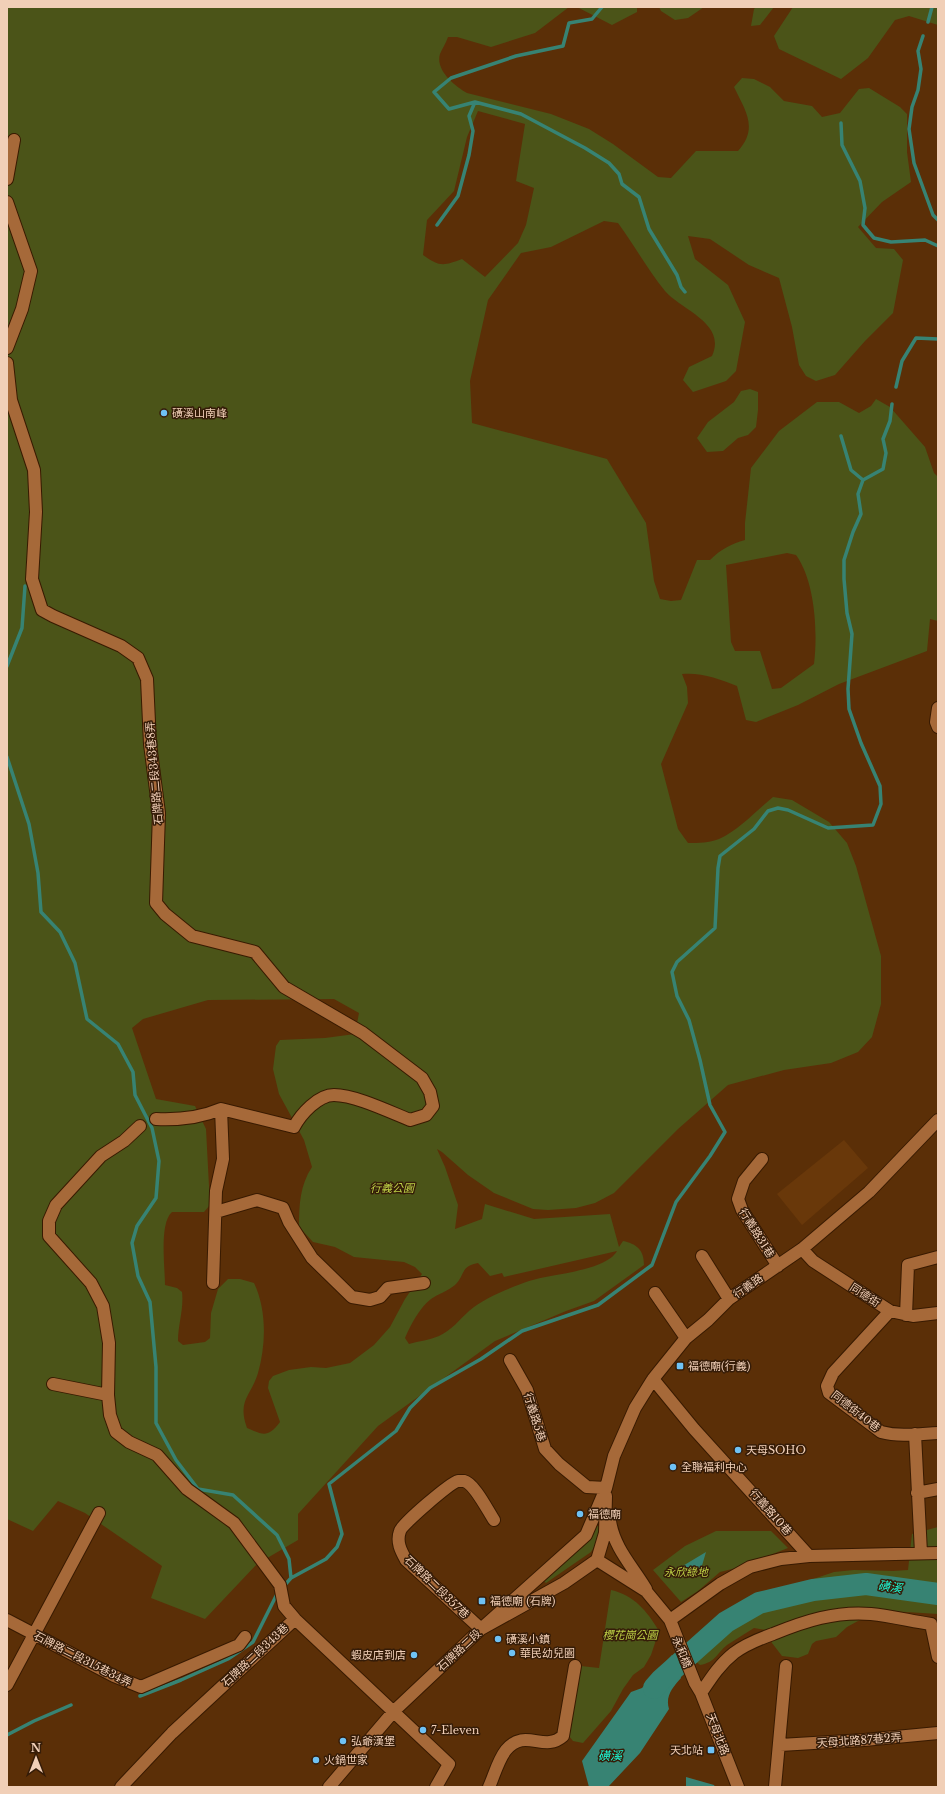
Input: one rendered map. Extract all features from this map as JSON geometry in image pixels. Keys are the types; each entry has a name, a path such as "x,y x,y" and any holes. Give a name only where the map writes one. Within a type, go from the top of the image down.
{"street":[{"path":"7,179 14,140"},
{"path":"7,202 31,271 22,309 7,348"},
{"name":"石牌路二段343巷8弄","path":"7,363 11,400 34,470 36,512 32,579 42,610 121,646 138,658 147,679 150,744 159,814 156,903 165,914 192,936 255,952 284,987 363,1033 422,1078 430,1092 433,1106 426,1115 410,1120 363,1101 333,1095 314,1102 298,1120 294,1127 221,1109"},
{"path":"938,708 936,722 938,727"},
{"path":"156,1118 176,1120 211,1113 221,1109 223,1159 217,1181 213,1283"},
{"name":"行義路","path":"606,1488 614,1456 635,1408 653,1379 686,1338 730,1299 802,1249 869,1192 938,1120"},
{"path":"140,1126 124,1141 100,1156 56,1206 49,1221 49,1236 91,1283 104,1306 109,1342 108,1395 110,1415 116,1432 129,1442 156,1455 187,1489 234,1523 280,1585 284,1606 294,1619"},
{"name":"行義路31巷","path":"762,1159 744,1182 738,1199 742,1210 778,1266"},
{"path":"216,1212 257,1200 283,1208 312,1258 352,1297 370,1300 380,1297 388,1288 424,1283"},
{"name":"同德街","path":"802,1249 813,1262 890,1311 913,1316 938,1313"},
{"path":"702,1256 730,1299"},
{"path":"906,1315 908,1265 938,1257"},
{"path":"655,1294 686,1338"},
{"name":"同德街40巷","path":"890,1311 833,1373 827,1386 829,1393 882,1432 890,1434 938,1433"},
{"name":"行義路5巷","path":"510,1360 527,1390 545,1449 559,1464 587,1487 606,1488"},
{"name":"行義路10巷","path":"653,1379 694,1429 809,1556"},
{"path":"53,1384 108,1395"},
{"path":"915,1434 920,1553"},
{"name":"石牌路二段357巷","path":"481,1629 406,1560 401,1552 398,1539 400,1530 431,1500 457,1481 465,1481 471,1485 494,1520"},
{"path":"606,1488 606,1533 597,1560 646,1590"},
{"path":"606,1488 612,1533 622,1554 638,1575 646,1590 670,1620 720,1584 750,1567 781,1559 809,1556 938,1553"},
{"path":"481,1629 586,1535 606,1488"},
{"path":"917,1493 938,1489"},
{"path":"7,1685 99,1513"},
{"name":"石牌路二段","path":"329,1787 394,1711 481,1629 564,1583 597,1560"},
{"path":"698,1688 719,1667 741,1649 754,1641 814,1618 834,1615 870,1614 931,1624 938,1657"},
{"name":"石牌路二段343巷","path":"121,1787 172,1733 294,1619 449,1764 436,1787"},
{"name":"石牌路二段315巷34弄","path":"7,1620 114,1676 141,1687 238,1645 245,1637"},
{"name":"永和橋","path":"670,1620 698,1688"},
{"path":"489,1787 505,1750 514,1743 525,1739 550,1743 556,1742 563,1736 575,1666"},
{"path":"775,1787 786,1666"},
{"name":"天母北路","path":"698,1688 738,1787"},
{"name":"天母北路87巷2弄","path":"780,1745 864,1740 938,1733"}],"shaded area":[{"path":"844,1140 868,1168 802,1225 777,1194"}],"green space":[{"name":"行義公園","path":"7,7 569,7 535,33 491,47 457,37 448,37 440,54 440,66 452,82 467,93 551,114 589,129 613,144 658,177 671,178 696,151 738,151 748,135 749,127 746,111 734,87 742,78 754,79 770,87 784,101 812,106 822,117 840,113 859,89 869,88 900,107 907,114 907,152 911,182 882,202 858,227 876,248 894,249 903,260 893,313 865,341 835,375 816,381 806,376 799,365 792,327 779,278 749,265 710,239 688,236 695,259 728,285 745,322 736,371 726,381 693,392 683,380 689,367 712,356 715,345 713,335 708,326 700,318 672,298 665,291 618,223 604,221 551,247 521,253 488,300 470,381 472,423 607,459 646,523 654,581 660,599 671,601 681,600 697,560 710,560 726,547 745,540 745,523 751,468 779,431 817,402 839,402 859,413 871,406 876,399 890,407 925,447 934,473 938,477 938,621 930,619 927,651 839,684 798,705 756,722 746,720 737,686 703,675 682,674 687,687 688,703 661,764 678,829 688,843 700,843 719,839 733,831 773,797 792,800 829,822 847,843 856,866 881,956 881,1004 872,1037 858,1052 831,1063 784,1070 728,1085 678,1129 614,1193 595,1203 576,1208 548,1210 533,1209 494,1193 468,1175 437,1149 458,1205 455,1229 482,1219 485,1204 534,1219 610,1214 619,1247 623,1241 639,1248 643,1255 644,1265 594,1301 566,1311 495,1341 378,1426 298,1514 298,1540 257,1564 205,1619 151,1598 162,1566 85,1513 58,1501 33,1531 7,1519","holes":["478,111 525,124 516,181 534,188 526,225 518,243 485,277 462,259 442,264 434,262 423,255 427,220 454,191 467,137","787,553 796,555 802,566 807,578 814,607 816,637 814,664 781,688 772,689 760,651 735,651 731,642 726,565","334,999 359,1013 355,1034 325,1038 280,1040 276,1046 273,1069 279,1094 304,1140 312,1167 305,1181 301,1196 299,1227 313,1242 335,1247 354,1257 404,1262 415,1267 422,1274 405,1299 390,1327 374,1345 350,1363 326,1368 311,1367 289,1370 273,1376 269,1381 268,1388 280,1422 272,1431 265,1434 247,1428 244,1419 244,1404 258,1373 264,1339 263,1316 258,1293 254,1283 240,1279 228,1279 218,1289 211,1313 210,1338 205,1342 183,1345 178,1341 182,1292 177,1288 165,1285 164,1235 168,1218 172,1212 204,1212 210,1205 206,1129 195,1106 156,1099 132,1028 143,1019 208,1000","617,1251 611,1258 602,1263 577,1271 529,1281 498,1293 475,1306 444,1334 432,1339 409,1344 405,1338 419,1312 427,1302 455,1285 468,1266 478,1263 490,1276 502,1273 504,1277"]},
{"path":"577,7 637,7 637,12 612,25"},
{"path":"659,7 704,7 688,18 675,20 661,11"},
{"path":"756,7 774,7 760,25 751,26 754,9"},
{"path":"793,7 938,7 938,25 909,16 895,20 868,58 841,79 779,49 774,36"},
{"path":"750,389 758,392 756,427 748,435 738,438 723,451 707,452 697,438 708,422 734,402 741,391"},
{"path":"595,1526 599,1526 598,1533 596,1543 591,1552 546,1583 543,1580"},
{"path":"938,1527 938,1614 890,1611 858,1621 847,1627 836,1637 816,1641 812,1644 808,1654 798,1658 782,1656 772,1643 766,1630 754,1628 723,1648 709,1662 700,1665 694,1660 688,1642 731,1613 763,1596 834,1572 854,1570 908,1570 912,1534"},
{"name":"永欣綠地","path":"716,1531 771,1531 788,1548 740,1567 720,1572 698,1591 681,1602 653,1570 685,1546"},
{"name":"櫻花崗公園","path":"611,1590 627,1596 639,1605 650,1617 659,1631 651,1655 644,1667 633,1675 623,1689 611,1711 583,1743 573,1741 569,1736 581,1666 599,1668"}],"water":[{"path":"706,1552 701,1569 681,1567"},
{"path":"672,1655 681,1678 669,1696 669,1709 640,1753 608,1787 589,1787 582,1761 631,1692 642,1688"},
{"path":"686,1777 714,1785 715,1787 686,1787"}],"waterway":[{"path":"437,225 458,196 469,155 473,131 469,116 475,102 449,109 434,92 451,78 516,56 563,46 569,23 592,19 602,7"},
{"path":"928,22 932,7"},
{"path":"923,36 918,51 921,69 918,90 912,107 909,129 914,163 933,215 938,220"},
{"path":"475,102 521,114 585,148 609,163 619,174 622,184 639,197 649,229 677,275 681,287 685,292"},
{"path":"841,123 842,145 860,181 865,208 863,225 874,238 891,242 925,240 938,246"},
{"path":"896,387 902,361 916,338 938,339"},
{"path":"283,1587 291,1578 326,1559 337,1547 342,1534 329,1484 396,1431 410,1408 430,1388 481,1359 522,1331 598,1305 652,1265 676,1202 710,1156 725,1132 710,1105 689,1020 677,996 672,972 677,962 715,928 720,856 754,829 768,811 778,808 788,810 828,828 873,825 881,804 880,786 861,743 849,709 848,689 852,634 847,613 844,560 853,532 861,514 858,494 863,480 883,469 886,453 883,439 890,421 892,404"},
{"path":"841,436 851,470 863,480"},
{"path":"7,666 22,628 25,586"},
{"path":"7,757 29,824 38,873 41,912 60,932 75,963 87,1019 118,1044 133,1072 135,1095 152,1128 159,1161 156,1198 137,1226 132,1243 138,1276 150,1302 156,1367 156,1423 176,1460 198,1489 233,1495 277,1535 289,1559 291,1578"},
{"name":"磺溪","path":"654,1688 726,1622 759,1603 813,1590 866,1584 938,1594"},
{"path":"140,1696 228,1659 253,1642 278,1592"},
{"path":"7,1735 34,1721 71,1705"}],"place":[{"name":"磺溪山南峰","path":"164,413"},
{"name":"福德廟(行義)","path":"680,1366"},
{"name":"天母SOHO","path":"738,1450"},
{"name":"全聯福利中心","path":"673,1467"},
{"name":"福德廟","path":"580,1514"},
{"name":"福德廟 (石牌)","path":"482,1601"},
{"name":"磺溪小鎮","path":"498,1639"},
{"name":"華民幼兒園","path":"512,1653"},
{"name":"蝦皮店到店","path":"414,1655"},
{"name":"7-Eleven","path":"423,1730"},
{"name":"弘爺漢堡","path":"343,1741"},
{"name":"天北站","path":"711,1750"},
{"name":"火鍋世家","path":"316,1760"}]}
